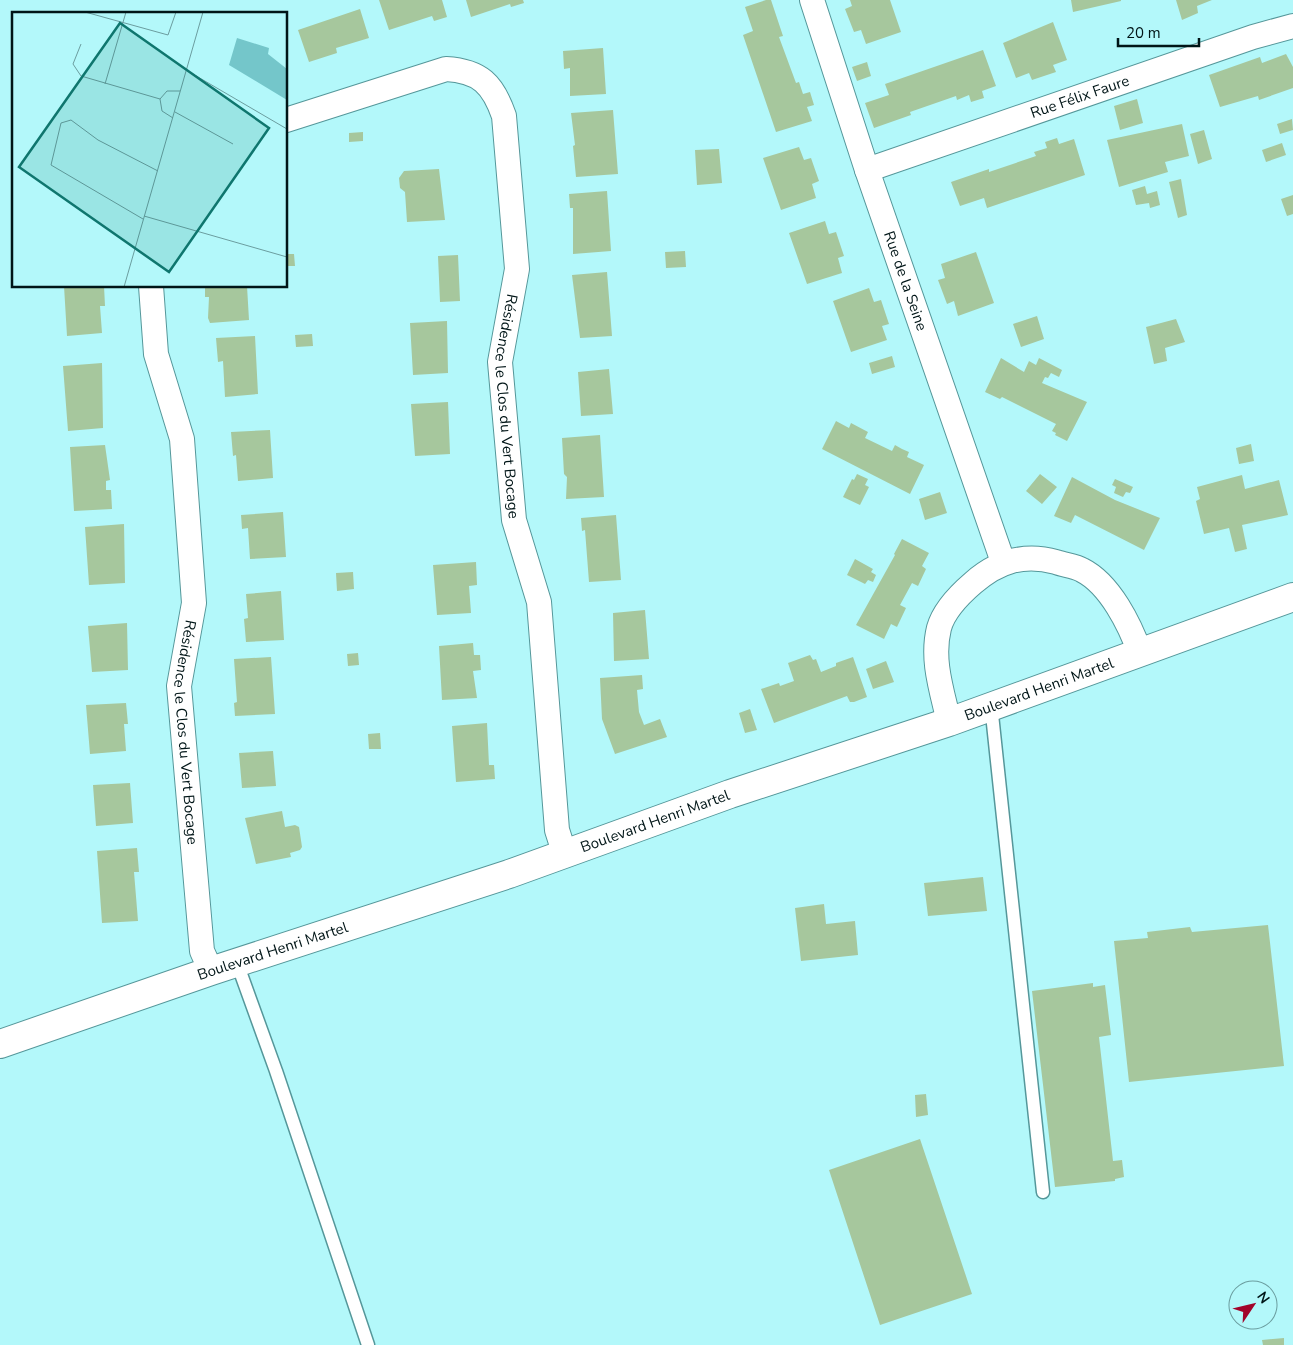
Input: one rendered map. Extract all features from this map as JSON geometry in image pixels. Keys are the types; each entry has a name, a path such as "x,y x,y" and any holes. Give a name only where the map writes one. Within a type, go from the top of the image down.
{"street":[{"name":"Rue de la Seine","path":"812,0 867,170 1003,562"},
{"name":"Rue Félix Faure","path":"867,170 1253,37 1293,26"},
{"name":"Résidence le Clos du Vert Bocage","path":"288,119 446,69 466,70 481,80 496,94 504,116 517,269 500,362 514,520 539,602 558,830 564,852"},
{"name":"Résidence le Clos du Vert Bocage","path":"151,288 156,354 182,439 194,603 179,686 202,951 211,971"},
{"path":"949,722 935,656 939,626 956,598 982,576 1003,562 1028,557 1082,570 1114,601 1129,623 1140,652"},
{"name":"Boulevard Henri Martel","path":"8,1041 237,962 509,874 564,852 730,794 949,722 991,705 1140,652 1293,600"}],"lane":[{"path":"991,705 1043,1192"},
{"path":"237,962 276,1071 368,1345"}],"building":[{"path":"379,0 442,0 447,17 434,21 432,16 389,30"},
{"path":"466,0 523,0 524,3 511,7 510,4 471,17"},
{"path":"771,0 783,36 779,37 796,83 799,82 803,94 810,92 814,105 807,107 812,121 776,132 743,35 753,31 745,7"},
{"path":"850,0 890,0 901,32 866,44 861,30 854,32 845,9 852,6"},
{"path":"1071,0 1121,0 1121,1 1073,12"},
{"path":"1176,0 1212,0 1197,6 1198,13 1182,20"},
{"path":"360,9 369,38 336,48 337,53 309,62 298,30"},
{"path":"1053,22 1067,60 1053,65 1056,72 1032,80 1029,73 1016,78 1003,43"},
{"path":"603,48 606,94 570,96 570,68 564,69 563,51"},
{"path":"983,50 996,86 982,91 984,98 971,102 969,95 957,100 956,96 910,112 911,115 874,128 865,103 889,95 885,84"},
{"path":"1286,54 1293,67 1293,88 1259,100 1258,96 1220,107 1209,75 1260,57 1262,63"},
{"path":"867,62 871,76 857,81 852,67"},
{"path":"1137,99 1143,123 1120,130 1114,106"},
{"path":"613,110 618,174 576,177 571,113"},
{"path":"1292,119 1293,130 1280,134 1277,124"},
{"path":"1182,124 1189,156 1165,162 1168,172 1119,187 1107,140"},
{"path":"1204,130 1212,159 1198,164 1190,134"},
{"path":"363,132 363,141 349,142 349,133"},
{"path":"1057,138 1059,144 1074,139 1085,175 987,208 984,198 960,206 951,182 989,169 989,172 1036,156 1034,152 1047,148 1045,142"},
{"path":"1282,143 1286,155 1266,162 1262,150"},
{"path":"799,147 804,160 811,158 819,181 812,184 816,198 781,210 763,158"},
{"path":"719,149 722,183 697,185 695,150"},
{"path":"439,169 445,220 407,222 405,192 400,188 399,178 404,171"},
{"path":"1181,179 1187,215 1178,218 1169,182"},
{"path":"1145,186 1147,194 1157,191 1160,205 1150,208 1149,203 1136,205 1132,190"},
{"path":"607,191 611,251 573,254 573,208 570,208 569,194"},
{"path":"1293,195 1293,214 1287,216 1281,199"},
{"path":"825,221 829,234 836,232 844,256 838,258 842,273 807,284 789,233"},
{"path":"685,251 686,267 666,268 665,252"},
{"path":"976,252 994,303 958,316 954,301 947,304 938,280 945,278 941,264"},
{"path":"288,254 294,254 295,266 288,266"},
{"path":"458,255 460,301 440,302 438,256"},
{"path":"607,272 612,336 580,338 572,275"},
{"path":"64,288 104,288 105,306 100,306 102,333 67,336"},
{"path":"205,288 247,288 249,320 210,323 208,318 209,297 205,297"},
{"path":"869,288 874,302 881,300 889,324 882,326 887,340 851,352 833,301"},
{"path":"1037,316 1044,339 1021,347 1013,324"},
{"path":"1176,319 1185,342 1165,348 1167,361 1154,364 1146,327"},
{"path":"447,321 448,373 413,375 410,323"},
{"path":"312,334 313,346 296,347 295,335"},
{"path":"255,336 258,394 225,397 223,361 218,362 216,338"},
{"path":"892,356 895,367 872,374 869,363"},
{"path":"1001,358 1024,372 1029,361 1036,365 1039,358 1062,370 1059,377 1051,373 1048,378 1045,377 1042,383 1087,402 1067,441 1055,435 1056,433 1052,431 1056,424 1002,397 1000,399 985,392"},
{"path":"102,363 103,428 68,431 63,366"},
{"path":"609,369 613,414 581,416 578,372"},
{"path":"448,402 450,454 415,456 411,404"},
{"path":"836,421 849,428 851,423 868,432 865,438 892,451 895,445 909,452 907,457 924,465 910,494 822,449"},
{"path":"270,430 273,478 238,481 236,455 233,456 231,432"},
{"path":"600,435 604,497 566,499 567,477 564,474 562,438"},
{"path":"1251,444 1254,461 1239,464 1236,448"},
{"path":"105,445 110,480 106,481 106,490 111,490 112,509 74,511 70,447"},
{"path":"857,474 868,479 865,485 869,487 860,505 843,497 852,479 854,480"},
{"path":"1040,474 1057,487 1042,504 1026,491"},
{"path":"1242,475 1245,489 1279,480 1288,515 1242,525 1247,549 1235,552 1229,528 1204,534 1196,501 1200,499 1197,487"},
{"path":"1072,477 1115,500 1160,518 1144,550 1075,515 1071,523 1054,516"},
{"path":"1115,479 1133,487 1130,493 1126,492 1123,497 1114,493 1116,487 1112,485"},
{"path":"940,492 947,513 925,520 919,499"},
{"path":"283,512 286,557 250,559 248,528 242,529 241,515"},
{"path":"616,515 621,580 589,582 585,530 582,531 581,518"},
{"path":"124,524 125,583 89,585 85,527"},
{"path":"902,539 929,553 922,566 926,569 918,586 912,583 900,605 906,608 897,627 891,624 884,639 856,625"},
{"path":"855,559 873,569 871,572 876,575 873,582 868,580 865,584 847,575"},
{"path":"476,562 477,585 469,586 471,613 437,615 433,565"},
{"path":"353,572 354,589 337,591 336,573"},
{"path":"281,591 284,640 246,642 244,619 248,618 246,594"},
{"path":"645,610 649,659 614,661 613,613"},
{"path":"127,623 128,670 92,672 88,626"},
{"path":"473,643 474,655 480,655 481,670 473,671 477,698 442,700 439,646"},
{"path":"358,653 359,665 348,666 347,654"},
{"path":"810,655 813,660 816,659 821,672 836,666 836,663 853,657 867,697 850,702 847,696 774,723 761,689 779,683 780,686 794,681 788,663"},
{"path":"271,657 275,714 235,716 234,703 237,702 234,659"},
{"path":"886,661 894,682 873,689 866,669"},
{"path":"642,675 643,689 637,690 639,712 644,725 660,719 667,737 615,754 602,719 600,678"},
{"path":"126,703 128,724 124,724 126,751 90,754 86,705"},
{"path":"750,709 757,730 745,733 739,713"},
{"path":"487,723 489,765 494,765 495,779 456,782 452,726"},
{"path":"380,733 381,749 369,749 368,734"},
{"path":"273,751 276,786 242,788 239,753"},
{"path":"130,783 133,823 96,826 93,785"},
{"path":"282,811 285,827 295,825 299,827 302,847 300,850 290,853 291,857 256,864 245,818"},
{"path":"137,848 139,872 134,872 138,921 102,923 97,851"},
{"path":"983,877 987,911 928,916 924,883"},
{"path":"824,904 826,924 855,921 858,955 801,961 795,908"},
{"path":"1268,925 1284,1066 1129,1082 1114,941 1148,938 1147,932 1190,927 1192,932"},
{"path":"1093,983 1093,987 1105,985 1111,1035 1099,1037 1113,1161 1122,1160 1124,1177 1115,1179 1115,1181 1055,1187 1032,991"},
{"path":"926,1094 928,1115 916,1117 915,1095"},
{"path":"920,1139 972,1294 880,1325 829,1170"},
{"path":"1284,1338 1284,1345 1263,1345 1262,1340"}]}
